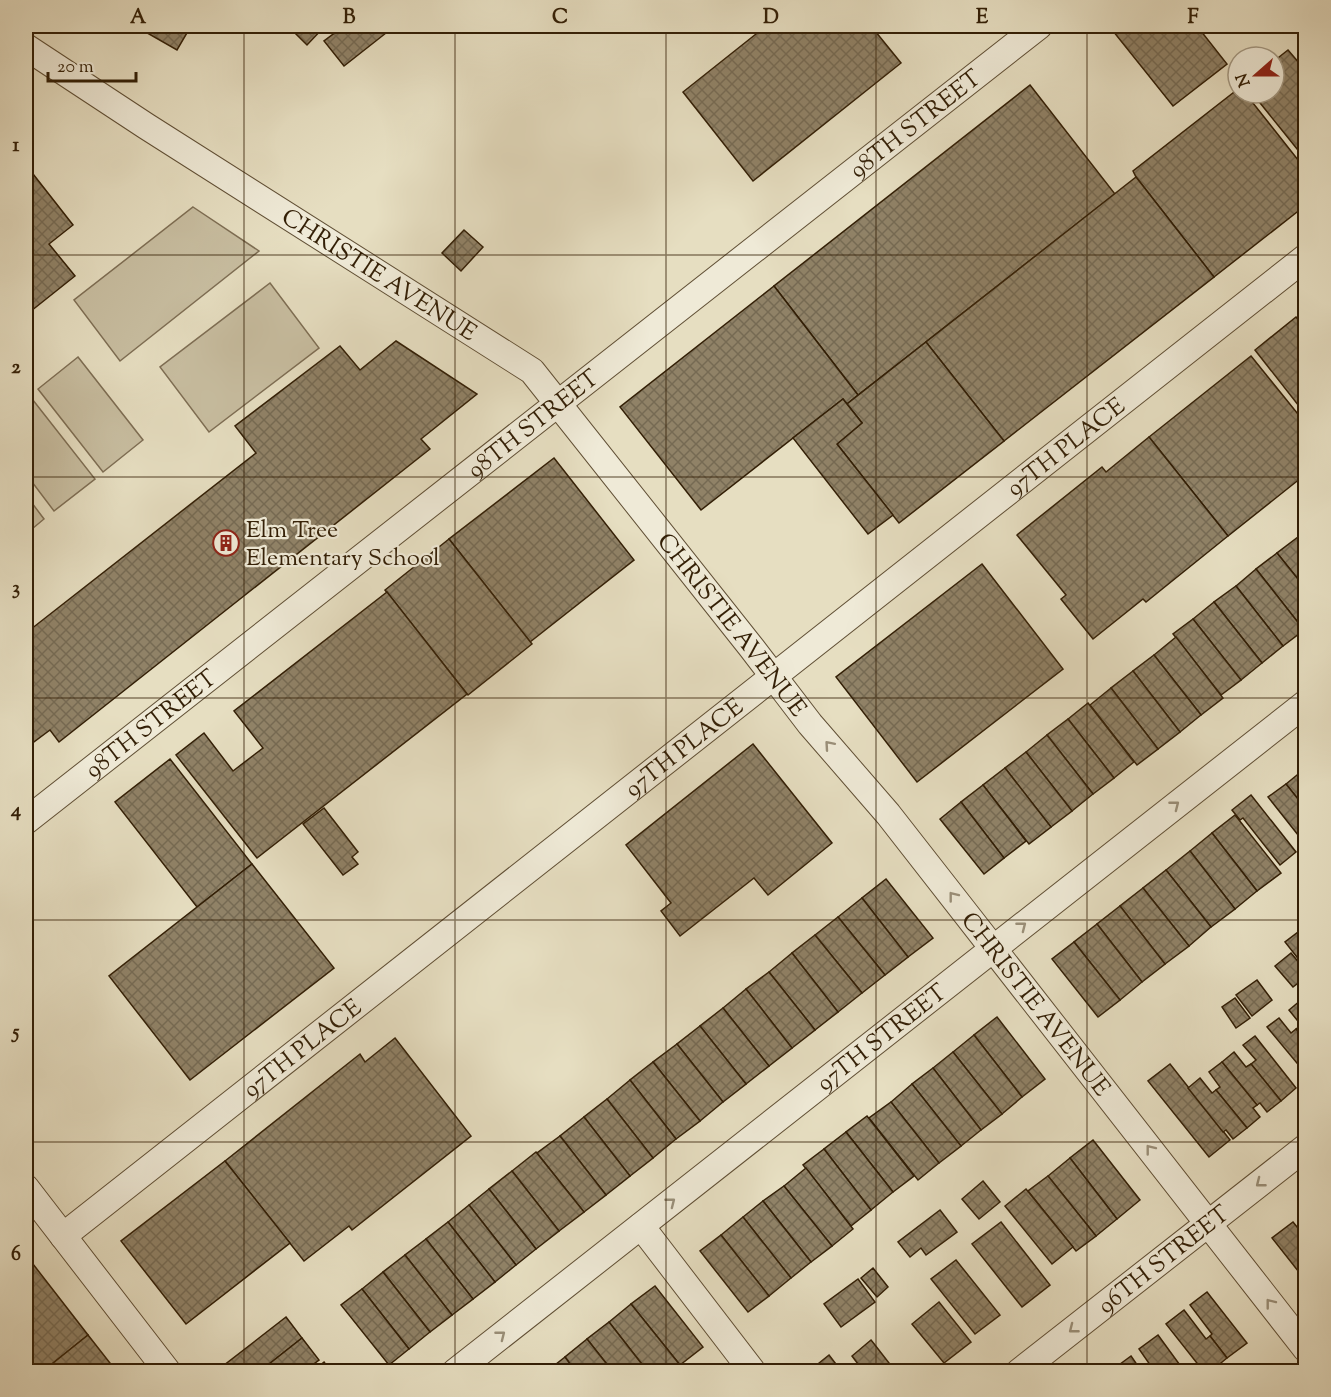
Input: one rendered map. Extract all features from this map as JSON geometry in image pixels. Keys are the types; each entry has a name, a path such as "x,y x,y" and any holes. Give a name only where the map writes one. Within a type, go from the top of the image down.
{"street":[{"name":"98TH STREET","path":"26,821 1039,26"},
{"name":"CHRISTIE AVENUE","path":"26,47 532,371 810,724 888,814 994,948 1305,1349"},
{"name":"97TH PLACE","path":"63,1236 1305,257"},
{"name":"97TH STREET","path":"455,1371 1305,703"},
{"name":"96TH STREET","path":"1019,1371 1305,1147"},
{"path":"26,1188 168,1371"},
{"path":"641,1226 753,1371"}],"shaded area":[{"path":"193,207 259,251 120,361 74,300"},
{"path":"270,283 319,348 209,432 160,367"},
{"path":"78,357 143,440 103,472 38,389"},
{"path":"29,395 95,479 54,511 26,474 26,399"},
{"path":"26,495 44,519 26,534"}],"building":[{"path":"135,26 191,26 177,50"},
{"path":"295,26 325,26 307,45 291,29"},
{"path":"344,26 380,26 386,33 344,66 324,41"},
{"path":"766,26 871,26 901,63 753,181 683,92"},
{"path":"1109,26 1197,26 1226,65 1173,106"},
{"path":"1288,50 1306,71 1306,160 1262,105 1286,105 1286,52"},
{"path":"1030,85 1115,194 858,395 774,286"},
{"path":"1226,98 1226,105 1255,105 1306,170 1306,205 1214,277 1133,171"},
{"path":"26,165 73,225 49,244 75,276 26,315"},
{"path":"1136,177 1214,277 1004,441 926,342"},
{"path":"464,230 483,247 461,271 442,253"},
{"path":"774,286 858,395 847,404 843,399 701,510 620,407"},
{"path":"1296,317 1306,329 1306,415 1255,350"},
{"name":"Elm Tree Elementary School","path":"396,341 477,394 421,439 430,449 59,742 50,730 27,747 26,633 256,453 235,426 340,346 360,370"},
{"path":"926,342 1004,441 899,523 837,444 862,423 847,404"},
{"path":"1251,356 1306,424 1306,474 1228,536 1149,437"},
{"path":"843,399 862,423 837,444 893,515 868,534 793,438"},
{"path":"1149,437 1228,536 1146,602 1143,599 1093,639 1061,599 1066,595 1017,535 1102,467 1106,472"},
{"path":"554,458 634,560 530,642 449,539"},
{"path":"1298,537 1306,546 1306,589 1277,553"},
{"path":"449,539 532,644 468,695 385,590"},
{"path":"1277,553 1306,589 1306,629 1304,630 1256,569"},
{"path":"982,564 1063,669 917,782 836,677"},
{"path":"1256,569 1304,630 1283,646 1236,586"},
{"path":"1236,586 1283,646 1262,663 1214,602"},
{"path":"387,592 467,694 257,858 176,755 204,733 233,771 263,748 234,711"},
{"path":"1214,602 1262,663 1241,680 1193,619"},
{"path":"1193,619 1241,680 1221,695 1173,634"},
{"path":"1176,637 1223,698 1201,715 1154,655"},
{"path":"1154,655 1201,715 1180,732 1133,671"},
{"path":"1133,671 1180,732 1158,749 1111,688"},
{"path":"1111,688 1158,749 1137,765 1090,705"},
{"path":"1088,703 1134,762 1114,778 1068,719"},
{"path":"1068,719 1114,778 1093,794 1047,735"},
{"path":"1047,735 1093,794 1072,811 1026,752"},
{"path":"753,744 832,843 768,895 754,878 680,936 661,911 671,903 626,845"},
{"path":"1026,752 1072,811 1051,827 1005,768"},
{"path":"170,759 252,864 197,907 115,802"},
{"path":"1005,768 1051,827 1029,844 983,785"},
{"path":"1302,771 1306,775 1306,809 1286,784"},
{"path":"1286,784 1306,809 1306,845 1268,797"},
{"path":"983,785 1026,841 1004,858 961,802"},
{"path":"1251,795 1296,852 1280,865 1243,818 1240,820 1232,810"},
{"path":"961,802 1004,858 984,874 940,819"},
{"path":"324,808 358,852 352,857 358,864 343,875 303,824"},
{"path":"1235,815 1281,873 1257,891 1212,833"},
{"path":"1212,833 1257,891 1235,909 1190,851"},
{"path":"1190,851 1235,909 1211,927 1166,870"},
{"path":"252,864 334,968 190,1080 109,976"},
{"path":"1166,870 1211,927 1189,946 1143,888"},
{"path":"886,879 933,938 908,957 862,898"},
{"path":"1143,888 1189,946 1165,964 1120,906"},
{"path":"862,898 908,957 885,975 838,917"},
{"path":"1120,906 1165,964 1142,982 1097,924"},
{"path":"838,917 885,975 862,993 815,935"},
{"path":"1097,924 1142,982 1120,1000 1074,942"},
{"path":"1306,926 1306,965 1304,966 1285,942"},
{"path":"815,935 862,993 838,1012 792,953"},
{"path":"1074,942 1120,1000 1098,1017 1052,959"},
{"path":"792,953 838,1012 815,1030 769,972"},
{"path":"1291,953 1306,971 1306,977 1293,987 1275,966"},
{"path":"769,972 815,1030 792,1048 746,989"},
{"path":"1257,980 1272,1000 1252,1016 1236,995"},
{"path":"746,989 792,1048 769,1066 723,1008"},
{"path":"1235,998 1250,1018 1236,1028 1222,1007"},
{"path":"1301,1000 1306,1006 1306,1041 1296,1029 1301,1025 1289,1010"},
{"path":"723,1008 769,1066 746,1084 700,1026"},
{"path":"997,1017 1045,1079 1022,1097 974,1035"},
{"path":"1279,1018 1291,1033 1296,1029 1306,1041 1306,1074 1267,1027"},
{"path":"700,1026 746,1084 723,1102 677,1044"},
{"path":"974,1035 1022,1097 1002,1114 953,1052"},
{"path":"1255,1036 1296,1088 1281,1101 1251,1064 1256,1060 1243,1045"},
{"path":"395,1038 471,1136 352,1230 349,1226 304,1261 225,1161 360,1054 365,1062"},
{"path":"677,1044 723,1102 700,1121 653,1062"},
{"path":"953,1052 1002,1114 981,1130 933,1068"},
{"path":"1234,1052 1246,1067 1251,1064 1281,1101 1267,1112 1260,1103 1257,1105 1222,1062"},
{"path":"653,1062 700,1121 676,1139 630,1080"},
{"path":"1222,1062 1257,1105 1253,1108 1260,1117 1247,1128 1216,1090 1220,1087 1209,1072"},
{"path":"1170,1064 1230,1140 1209,1157 1148,1081"},
{"path":"933,1068 981,1130 961,1146 912,1084"},
{"path":"1200,1078 1212,1093 1216,1090 1247,1128 1233,1139 1226,1130 1223,1132 1188,1088"},
{"path":"630,1080 676,1139 653,1158 607,1099"},
{"path":"912,1084 961,1146 939,1163 891,1102"},
{"path":"607,1099 653,1158 630,1176 584,1117"},
{"path":"891,1102 939,1163 918,1180 869,1118"},
{"path":"867,1116 914,1176 893,1192 846,1132"},
{"path":"584,1117 630,1176 606,1195 560,1136"},
{"path":"846,1132 893,1192 871,1210 824,1149"},
{"path":"560,1136 606,1195 584,1212 537,1153"},
{"path":"1093,1140 1140,1200 1117,1219 1070,1158"},
{"path":"824,1149 871,1210 851,1226 803,1165"},
{"path":"536,1152 584,1212 559,1231 512,1171"},
{"path":"1070,1158 1117,1219 1096,1236 1048,1176"},
{"path":"225,1161 290,1243 186,1324 121,1241"},
{"path":"806,1168 853,1229 832,1246 784,1186"},
{"path":"512,1171 559,1231 536,1249 489,1189"},
{"path":"1048,1176 1096,1236 1076,1251 1028,1191"},
{"path":"983,1181 1000,1202 979,1219 962,1199"},
{"path":"784,1186 832,1246 811,1262 763,1201"},
{"path":"489,1189 536,1249 516,1265 469,1205"},
{"path":"1026,1189 1073,1247 1052,1264 1005,1206"},
{"path":"763,1201 811,1262 791,1278 743,1217"},
{"path":"469,1205 516,1265 495,1282 448,1222"},
{"path":"940,1210 957,1232 926,1255 921,1248 910,1257 898,1242"},
{"path":"743,1217 791,1278 769,1296 721,1235"},
{"path":"448,1222 495,1282 473,1299 426,1239"},
{"path":"1001,1222 1050,1285 1022,1307 972,1244"},
{"path":"1293,1222 1306,1238 1306,1281 1272,1238"},
{"path":"721,1235 769,1296 748,1312 700,1251"},
{"path":"426,1239 473,1299 452,1315 405,1255"},
{"path":"26,1255 88,1335 42,1372 26,1372"},
{"path":"405,1255 452,1315 430,1332 383,1272"},
{"path":"956,1260 1000,1315 975,1334 931,1279"},
{"path":"873,1268 888,1287 877,1297 861,1278"},
{"path":"383,1272 430,1332 409,1349 362,1289"},
{"path":"858,1279 875,1302 841,1327 824,1304"},
{"path":"655,1286 703,1347 680,1365 631,1304"},
{"path":"362,1289 409,1349 389,1365 341,1305"},
{"path":"1207,1292 1247,1343 1227,1358 1190,1305"},
{"path":"939,1302 971,1342 944,1363 912,1324"},
{"path":"631,1304 680,1365 672,1372 648,1372 609,1322"},
{"path":"1184,1310 1206,1339 1210,1336 1227,1358 1210,1372 1204,1372 1166,1324"},
{"path":"286,1317 302,1338 259,1372 227,1372 223,1366"},
{"path":"609,1322 648,1372 613,1372 587,1339"},
{"path":"88,1335 117,1372 42,1372"},
{"path":"1158,1335 1185,1372 1155,1372 1139,1349"},
{"path":"302,1338 319,1360 303,1372 259,1372"},
{"path":"587,1339 613,1372 576,1372 565,1357"},
{"path":"871,1340 896,1372 864,1372 852,1356"},
{"path":"829,1355 842,1372 808,1372"},
{"path":"1131,1356 1142,1372 1114,1372 1112,1370"},
{"path":"565,1357 576,1372 546,1372"},
{"path":"324,1362 331,1372 312,1372"},
{"path":"1266,1364 1272,1372 1257,1372"}],"place":[{"name":"Elm Tree Elementary School","path":"226,543"}]}
